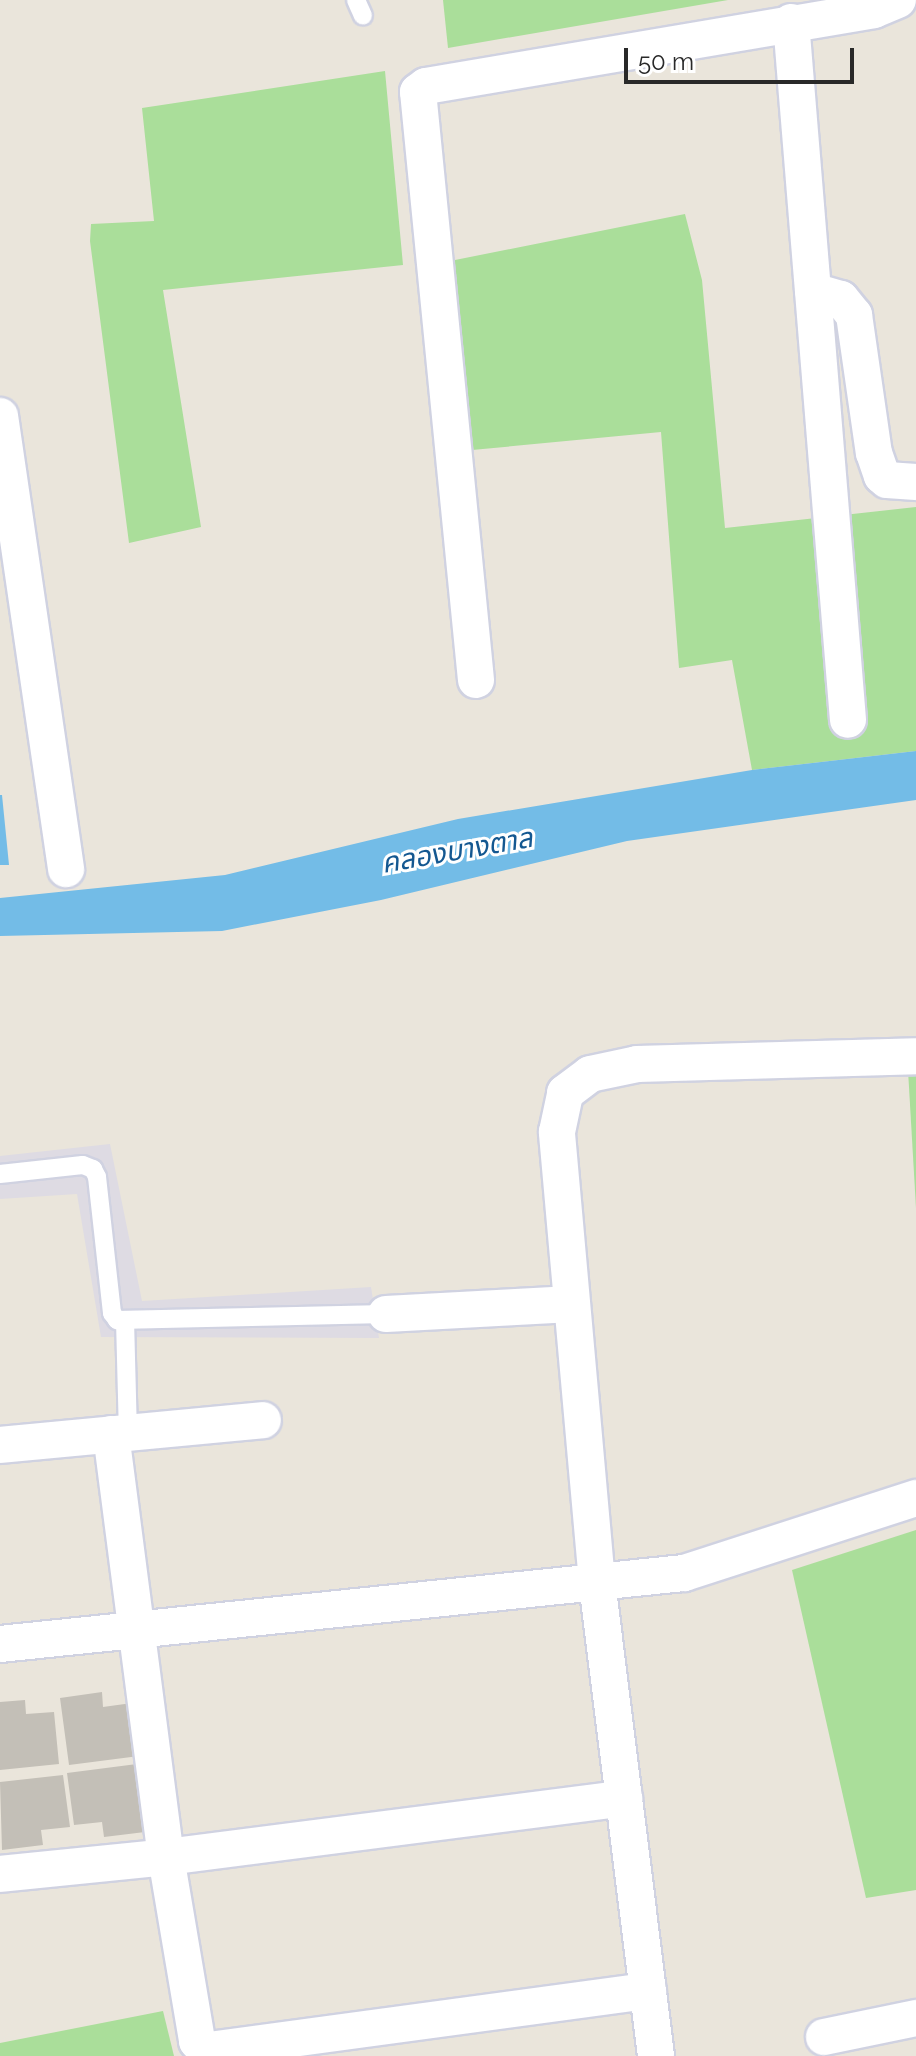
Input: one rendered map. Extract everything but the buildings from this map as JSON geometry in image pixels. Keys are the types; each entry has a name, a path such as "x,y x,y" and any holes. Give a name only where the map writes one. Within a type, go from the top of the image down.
{"street":[{"path":"476,680 418,92 426,86 874,10 898,0"},
{"path":"791,22 848,720"},
{"path":"813,291 841,299 854,315 874,453 882,476 887,480 916,482"},
{"path":"0,416 66,869"},
{"path":"656,2056 597,1582 557,1132 565,1093 590,1074 637,1064 916,1056"},
{"path":"386,1314 572,1304"},
{"path":"0,1445 263,1420"},
{"path":"120,1434 137,1630 166,1857 197,2041 210,2050 648,1991"},
{"path":"0,1644 684,1573 916,1498"},
{"path":"0,1874 166,1857 624,1798"},
{"path":"824,2037 916,2018"}],"lane":[{"path":"0,1174 83,1165 93,1169 97,1177 112,1313 117,1320 386,1314"},
{"path":"120,1434 125,1320"}],"shaded area":[{"path":"110,1144 142,1301 371,1287 379,1338 101,1337 77,1194 0,1199 0,1156"}],"green space":[{"path":"443,0 728,0 448,48"},
{"path":"385,71 403,265 163,290 201,527 129,543 90,241 91,224 154,221 142,108"},
{"path":"685,214 702,280 725,528 916,507 916,751 752,770 732,660 679,668 661,432 472,450 450,261"},
{"path":"908,1070 916,1071 916,1208"},
{"path":"916,1530 916,1890 866,1898 792,1570"},
{"path":"163,2011 174,2056 0,2056 0,2043"}],"water":[{"name":"คลองบางตาล","path":"916,751 916,800 627,841 381,900 222,931 0,936 0,898 225,875 458,819 752,770"},
{"path":"2,795 9,865 0,865"}]}
